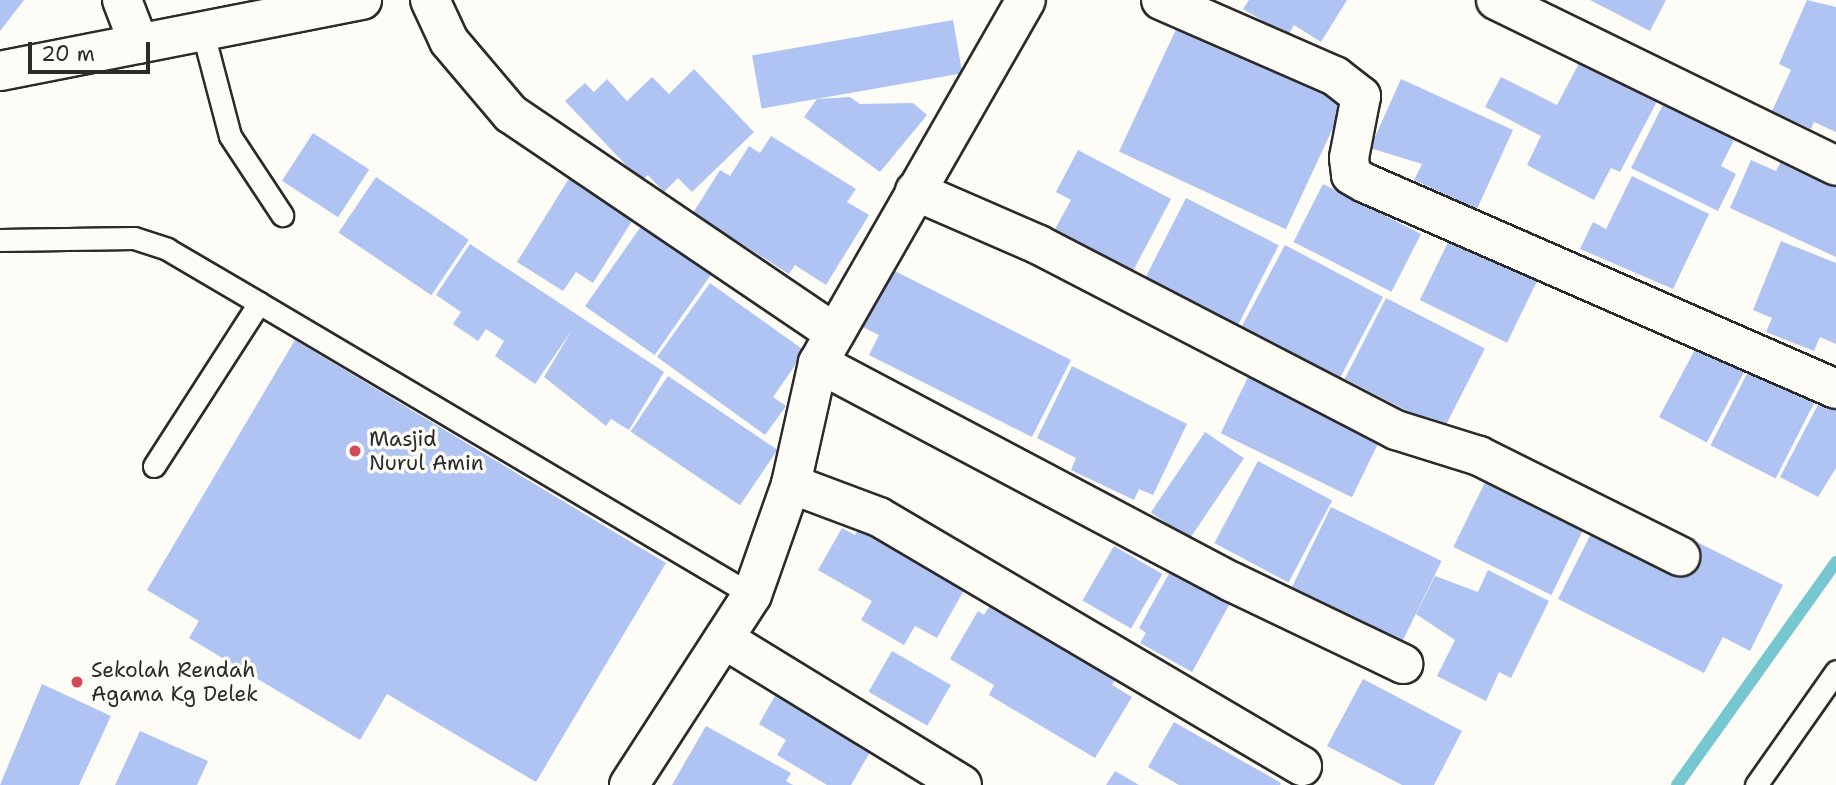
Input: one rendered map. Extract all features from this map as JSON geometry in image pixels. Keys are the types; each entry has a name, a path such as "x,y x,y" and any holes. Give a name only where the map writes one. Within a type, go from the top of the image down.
{"street":[{"path":"122,0 139,44"},
{"path":"0,71 362,0"},
{"path":"430,0 449,41 511,114 826,348 1232,582 1403,664"},
{"path":"629,785 752,595 791,484 826,348 1026,0"},
{"path":"1161,0 1335,76 1361,96 1349,158 1351,175 1836,388"},
{"path":"1496,0 1836,166"},
{"path":"915,191 1039,246 1396,430 1479,456 1680,556"},
{"path":"791,484 903,530 1034,603 1172,695 1302,766"},
{"path":"724,639 962,785"}],"lane":[{"path":"203,33 230,136 282,215"},
{"path":"0,240 134,238 167,249 752,595"},
{"path":"154,466 259,303"},
{"path":"1756,785 1836,671"}],"building":[{"path":"0,0 24,0 0,31"},
{"path":"1249,0 1347,0 1321,42 1294,25 1288,36 1243,9"},
{"path":"1590,0 1666,0 1650,31"},
{"path":"1807,0 1836,7 1836,132 1814,122 1811,129 1772,111 1791,70 1779,64"},
{"path":"1185,10 1352,88 1286,229 1119,151"},
{"path":"953,20 962,73 761,109 752,55"},
{"path":"1586,50 1663,90 1620,172 1611,168 1594,200 1527,165 1541,136 1485,107 1501,77 1557,105"},
{"path":"694,69 754,132 692,192 678,178 664,192 648,175 641,181 565,101 585,83 594,92 607,79 627,101 652,77 669,94"},
{"path":"1401,79 1513,130 1477,209 1414,180 1422,164 1370,148"},
{"path":"1669,93 1740,128 1721,166 1736,174 1718,211 1631,168"},
{"path":"850,97 860,104 913,103 927,115 880,172 804,117 817,99"},
{"path":"313,133 369,169 338,217 282,181"},
{"path":"771,136 856,189 847,202 869,215 826,285 795,265 789,274 693,213 720,170 730,176 749,146 760,153"},
{"path":"1078,150 1171,199 1132,273 1054,231 1071,200 1056,192"},
{"path":"1786,151 1836,173 1836,257 1730,208 1751,160 1776,171"},
{"path":"575,169 639,210 593,283 576,272 563,291 517,262"},
{"path":"1632,176 1709,214 1673,289 1580,249 1593,222 1606,229"},
{"path":"376,177 469,240 431,295 339,233"},
{"path":"1323,184 1421,234 1392,292 1293,242"},
{"path":"1186,198 1279,245 1238,325 1145,278"},
{"path":"651,212 721,261 655,355 585,306"},
{"path":"1454,230 1541,273 1507,343 1420,300"},
{"path":"1781,241 1836,263 1836,344 1820,337 1814,351 1766,332 1772,318 1753,310"},
{"path":"470,244 664,372 629,430 611,419 606,426 544,377 572,330 535,384 495,356 504,341 486,329 478,341 453,324 461,312 436,295"},
{"path":"1285,245 1383,297 1338,381 1240,329"},
{"path":"885,266 1071,360 1032,437 869,355 879,335 857,324"},
{"path":"710,283 805,351 773,397 786,406 765,435 657,357"},
{"path":"1386,298 1485,348 1444,429 1345,379"},
{"name":"Masjid Nurul Amin","path":"295,340 666,563 536,782 387,694 360,740 189,638 199,621 147,590"},
{"path":"1699,342 1747,367 1707,442 1659,417"},
{"path":"1755,358 1820,391 1776,478 1711,445"},
{"path":"1254,365 1385,429 1352,497 1221,433"},
{"path":"1072,366 1187,424 1153,495 1139,489 1134,500 1071,470 1076,458 1037,438"},
{"path":"668,376 777,450 740,505 631,432"},
{"path":"1822,397 1836,404 1836,468 1818,497 1780,477"},
{"path":"1205,432 1244,458 1190,539 1151,512"},
{"path":"1258,461 1332,500 1289,583 1214,543"},
{"path":"1492,468 1590,516 1551,595 1453,547"},
{"path":"1331,507 1442,561 1403,641 1292,587"},
{"path":"1597,522 1685,566 1697,542 1783,585 1750,651 1723,637 1704,673 1558,599"},
{"path":"862,523 968,583 937,638 915,626 904,645 861,620 872,601 818,570 842,528 855,535"},
{"path":"1114,546 1162,574 1131,629 1082,601"},
{"path":"1178,557 1237,591 1192,672 1140,643 1146,633 1139,628"},
{"path":"1488,570 1549,601 1511,678 1499,672 1486,701 1437,676 1455,640 1416,614 1435,576 1478,592"},
{"path":"997,594 1122,668 1112,685 1132,697 1095,758 989,695 994,685 950,659 978,611 984,615"},
{"path":"892,651 951,685 927,726 868,692"},
{"path":"1363,679 1462,731 1434,785 1402,785 1327,746"},
{"path":"42,684 111,716 79,785 0,785"},
{"path":"781,685 877,740 851,785 827,785 777,755 786,740 759,724"},
{"path":"1174,722 1281,783 1280,785 1179,785 1148,767"},
{"path":"706,726 791,773 786,781 793,785 672,785"},
{"path":"140,731 208,761 197,785 115,785"},
{"path":"1115,771 1139,785 1106,785"}],"waterway":[{"path":"1677,785 1836,562"}],"place":[{"name":"Masjid Nurul Amin","path":"355,451"},
{"name":"Sekolah Rendah Agama Kg Delek","path":"77,682"}]}
